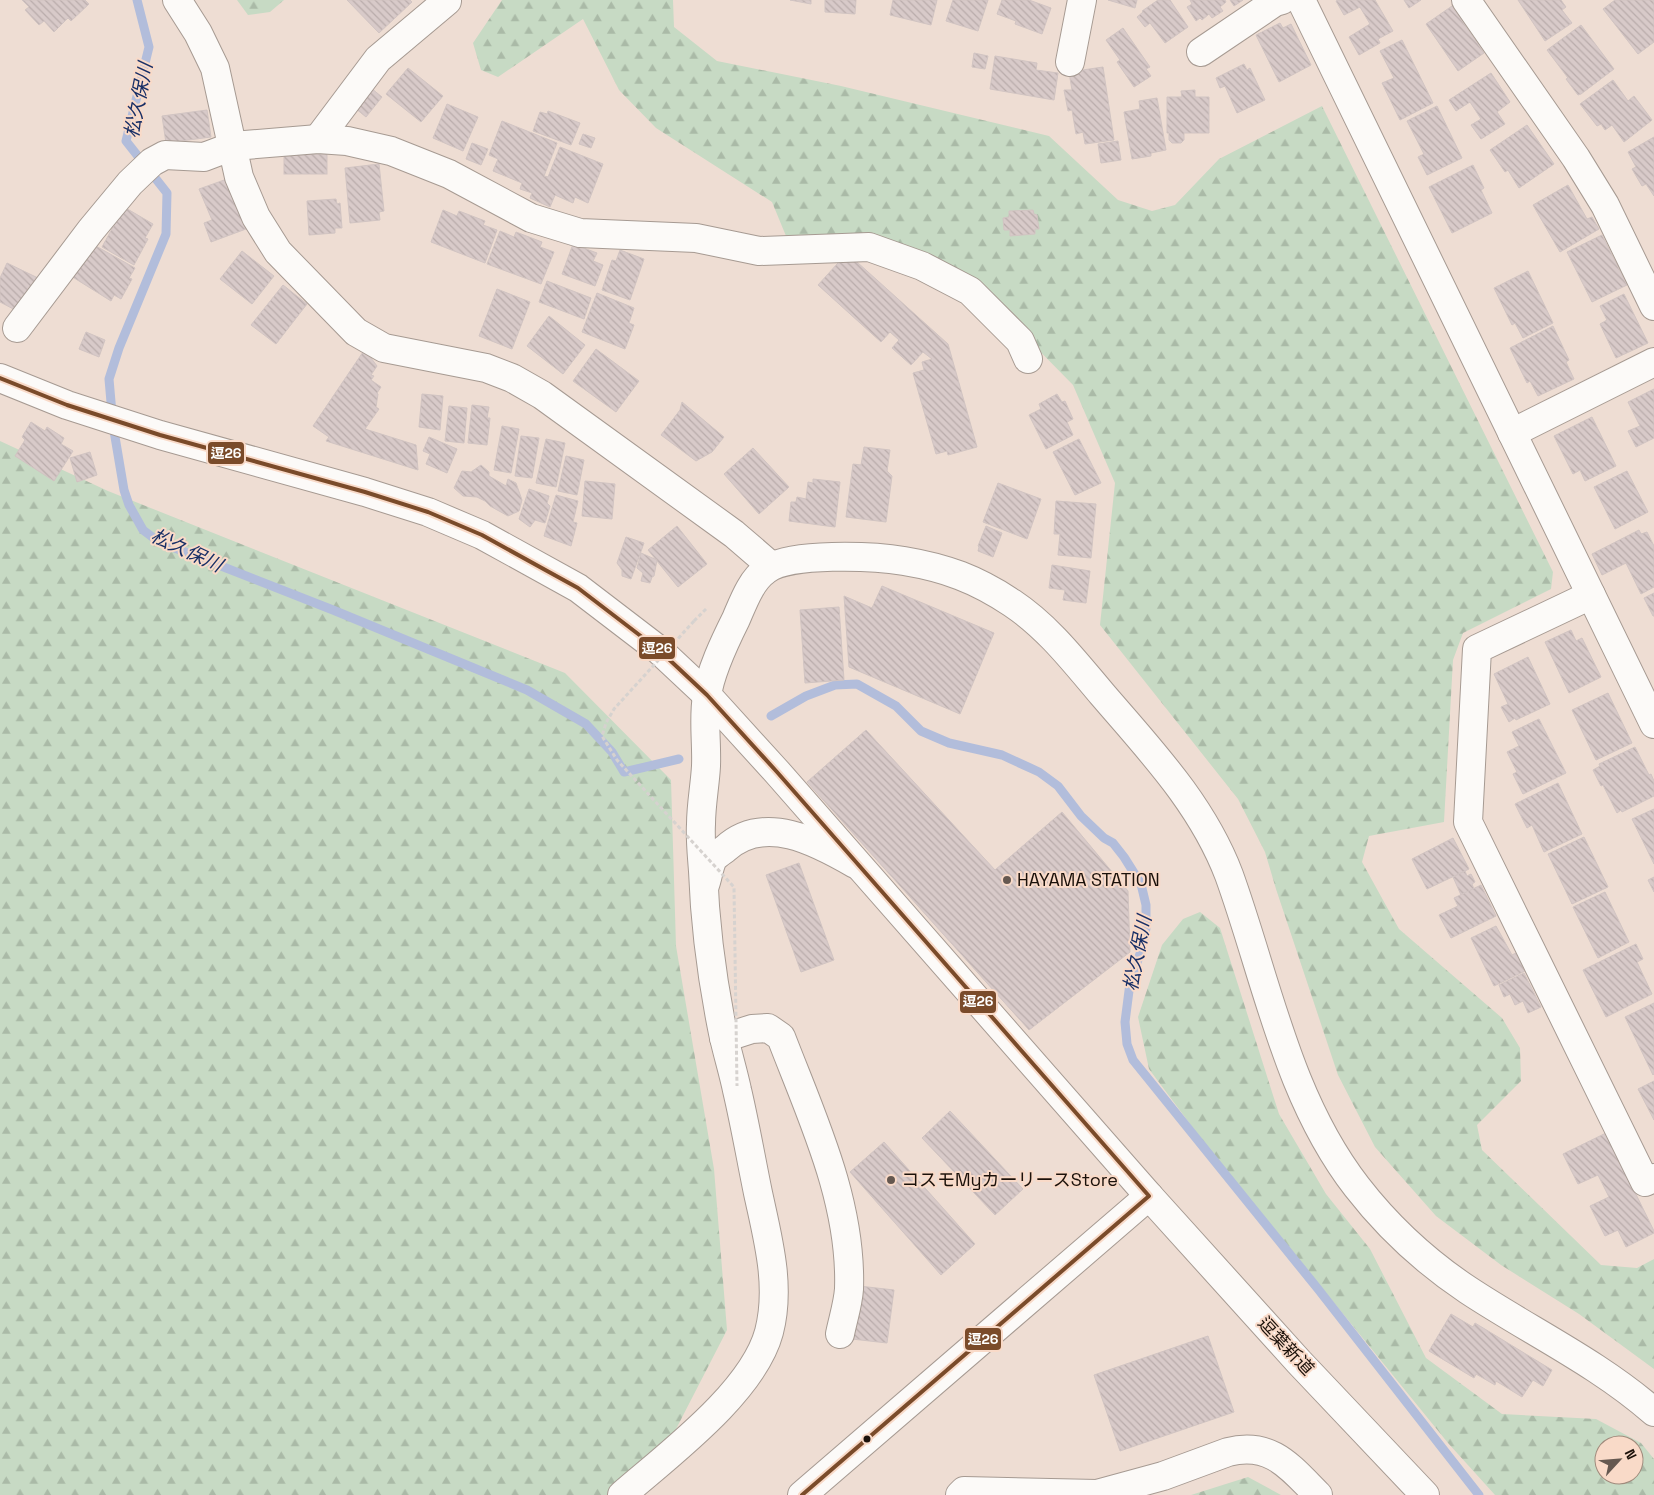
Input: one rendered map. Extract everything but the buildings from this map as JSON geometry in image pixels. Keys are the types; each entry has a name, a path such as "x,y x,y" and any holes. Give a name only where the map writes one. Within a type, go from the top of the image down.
{"street":[{"path":"177,0 198,33 215,68 239,177 256,218 278,252 356,332 384,348 486,368 520,382 542,395 726,528 770,566"},
{"path":"1070,62 1082,0"},
{"path":"1201,52 1275,2 1282,0"},
{"path":"1301,0 1654,724"},
{"path":"1466,0 1576,158 1605,206 1654,306"},
{"path":"318,139 378,59 447,1"},
{"path":"16,328 91,230 130,183 152,162 165,155 204,157 233,146 318,139 347,141 391,151 449,174 531,218 580,233 696,238 759,251 869,247 922,266 970,291 1020,341 1028,359"},
{"path":"1512,432 1654,362"},
{"name":"逗葉新道","path":"0,378 67,405 160,435 365,492 428,512 482,535 578,588 659,650 707,695 1148,1196 1299,1362 1425,1495"},
{"path":"622,1495 697,1430 728,1397 751,1371 769,1333 775,1293 770,1250 737,1086 724,1038 709,957 700,827 706,766 707,695 721,649 759,575 770,566 791,560 856,556 888,558 959,574 979,583 1018,607 1050,634 1167,770 1209,830 1227,871 1280,1031 1302,1090 1320,1129 1356,1186 1409,1244 1462,1286 1567,1349 1654,1412"},
{"path":"1591,595 1477,649 1468,822 1645,1182 1654,1178"},
{"path":"704,889 714,859 732,842 745,836 764,832 791,834 826,847 859,866"},
{"path":"724,1038 752,1029 768,1028 781,1037 824,1151 840,1203 848,1247 849,1291 840,1334"},
{"path":"802,1495 1148,1196"},
{"path":"960,1495 964,1491 1098,1494 1164,1476 1228,1452 1245,1449 1270,1453 1285,1462 1318,1495"}],"path":[{"path":"709,606 614,709 602,736 616,760 734,887 737,1086"}],"green space":[{"path":"237,0 284,0 270,12 248,15"},
{"path":"502,0 673,0 674,27 717,61 841,86 1049,136 1118,200 1152,211 1175,205 1219,159 1322,106 1553,572 1551,589 1463,633 1453,660 1444,822 1369,836 1362,862 1399,929 1502,1018 1520,1048 1521,1081 1477,1125 1482,1150 1601,1265 1637,1268 1654,1259 1654,1369 1579,1314 1501,1265 1436,1216 1375,1147 1338,1075 1265,852 1238,799 1100,625 1115,483 1073,385 967,277 867,238 786,236 772,202 656,128 619,90 583,19 498,77 481,70 473,43"},
{"path":"0,441 108,491 565,673 671,780 676,946 714,1169 727,1330 657,1466 609,1495 0,1495"},
{"path":"1200,912 1220,928 1279,1114 1326,1194 1370,1249 1426,1358 1502,1414 1596,1419 1626,1435 1594,1435 1594,1485 1644,1485 1644,1447 1654,1459 1654,1495 1495,1495 1448,1443 1205,1144 1149,1069 1138,1017 1162,945 1183,919"},
{"path":"1248,1477 1281,1495 1191,1495"}],"waterway":[{"name":"松久保川","path":"137,0 149,47 126,141 167,193 166,234 119,348 109,379 113,425 124,490 129,505 143,530 155,539 175,548 333,610 527,690 586,724 612,752 624,772 679,759"},
{"name":"松久保川","path":"771,716 806,696 835,685 857,684 896,706 921,731 949,743 1002,755 1039,772 1058,786 1081,816 1104,838 1113,843 1141,884 1146,905 1146,928 1142,948 1130,983 1125,1022 1127,1044 1133,1060 1318,1289 1479,1495"}],"transit line":[{"name":"逗26","path":"0,378 67,405 160,435 365,492 428,512 482,535 578,588 659,650 707,695 777,772 1149,1196 802,1495"}],"place":[{"name":"HAYAMA STATION","path":"1007,880"},
{"name":"コスモMyカーリースStore","path":"891,1180"}]}
